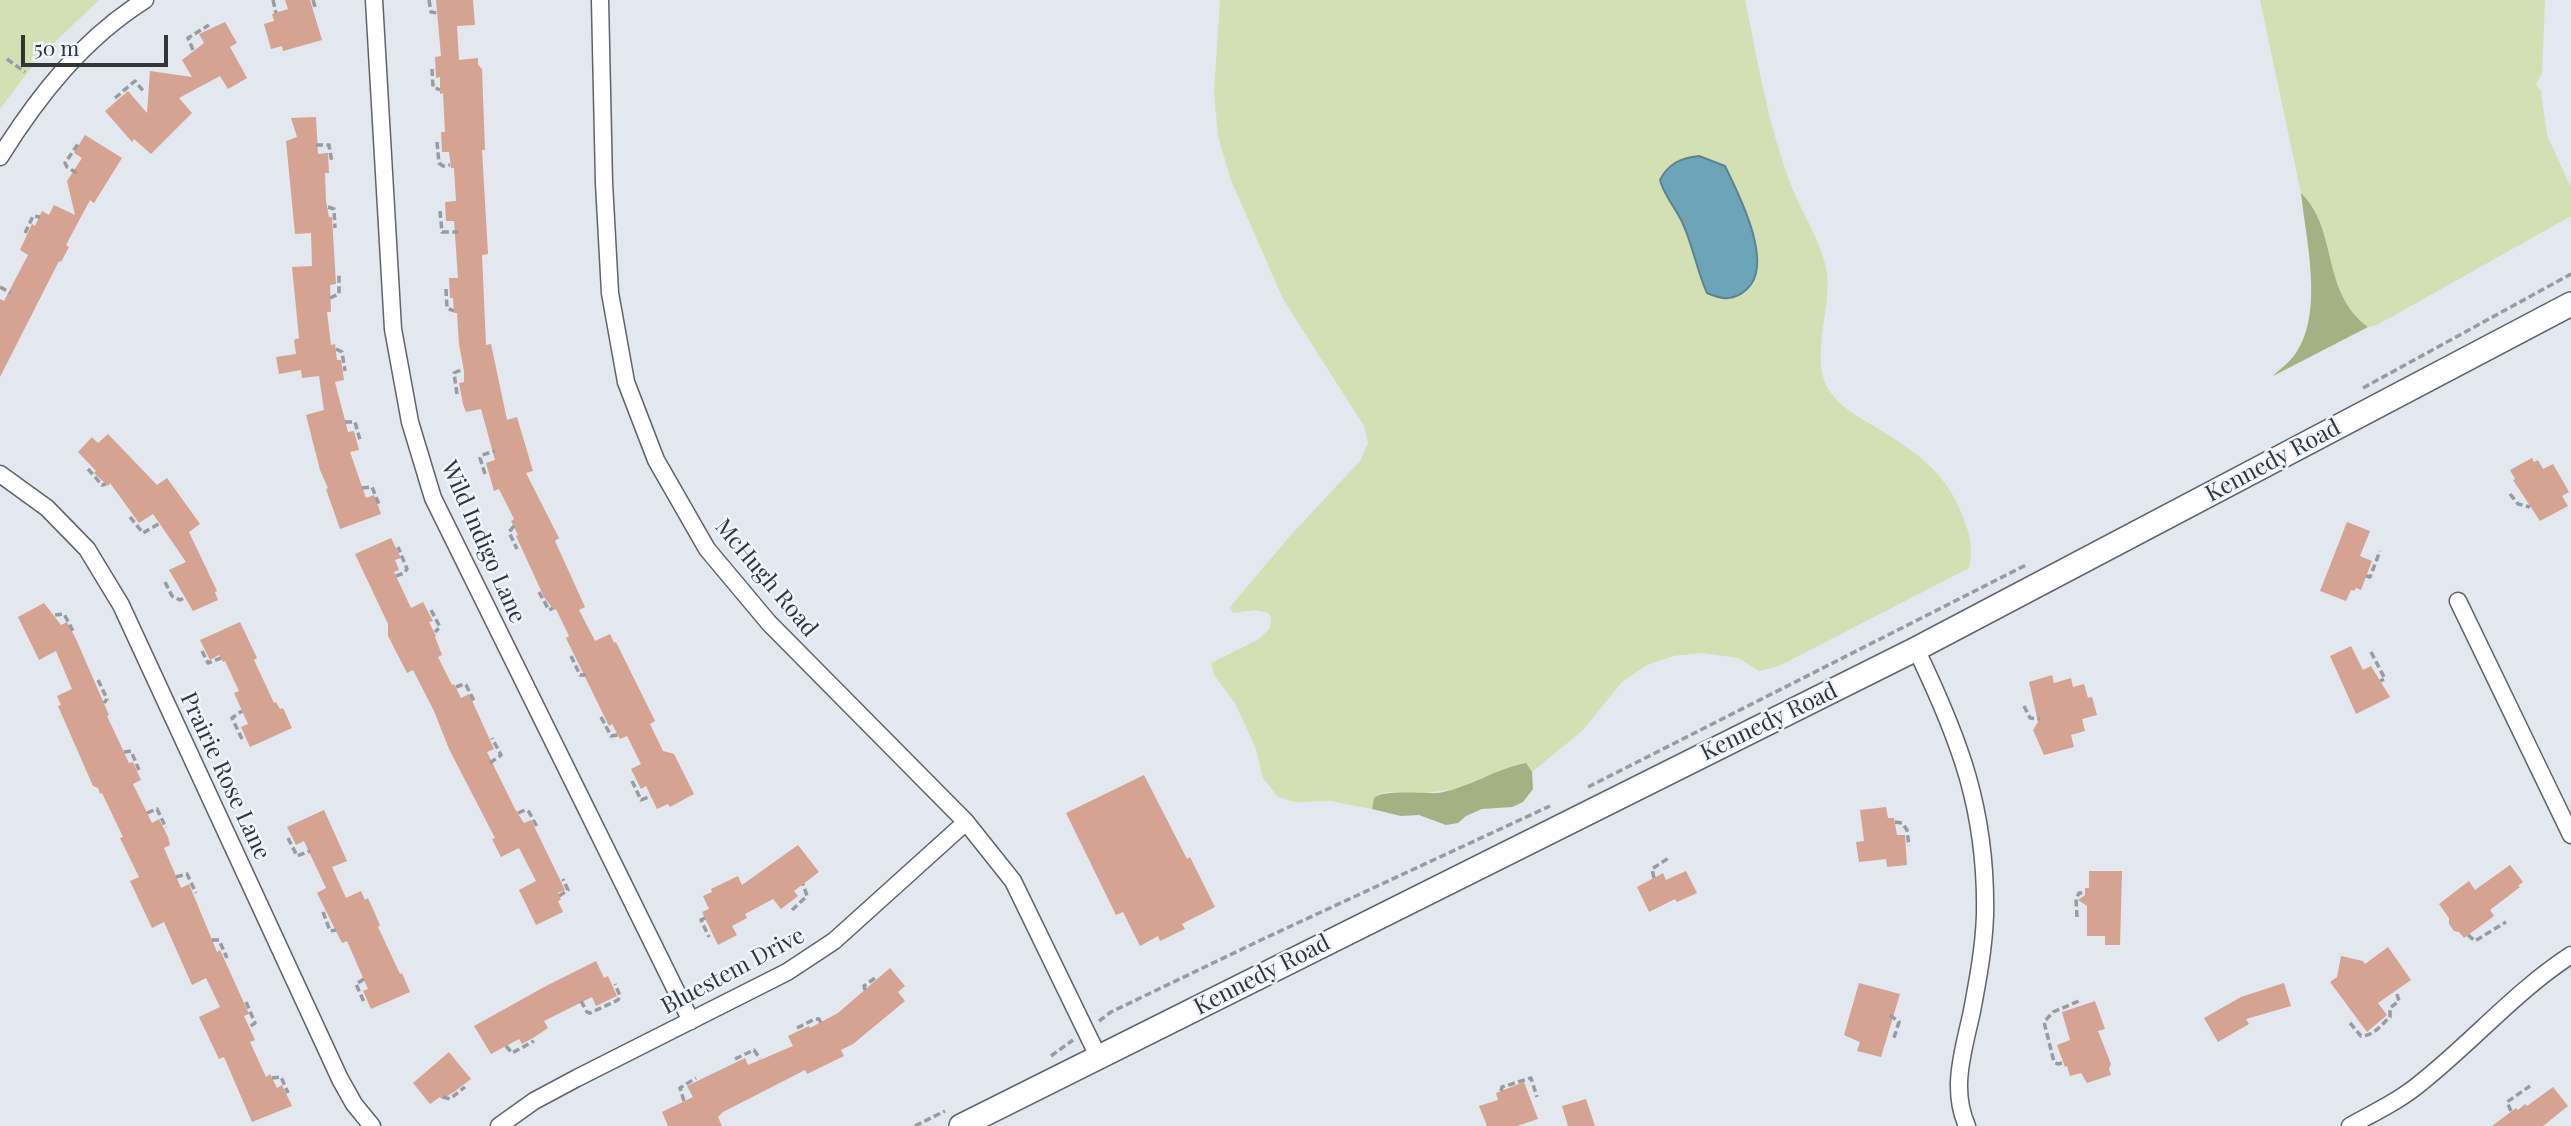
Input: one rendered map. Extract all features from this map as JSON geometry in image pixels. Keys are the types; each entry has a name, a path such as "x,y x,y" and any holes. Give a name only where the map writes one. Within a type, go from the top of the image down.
{"main road":[{"name":"Kennedy Road","path":"961,1126 1916,649 2571,304"}],"street":[{"path":"0,157 29,111 62,71 93,40 145,0"},
{"name":"Wild Indigo Lane","path":"374,0 393,329 405,404 433,498 691,1021"},
{"name":"McHugh Road","path":"600,0 604,183 610,293 626,382 656,460 707,549 769,623 966,822 1013,881 1098,1056"},
{"name":"Prairie Rose Lane","path":"0,474 47,508 87,549 121,605 340,1079 354,1104 372,1126"},
{"path":"2458,601 2571,835"},
{"path":"1916,649 1960,749 1982,836 1984,916 1981,960 1958,1076 1960,1103 1967,1126"},
{"name":"Bluestem Drive","path":"499,1126 534,1101 787,972 834,941 966,822"},
{"path":"2350,1126 2395,1102 2423,1082 2525,988 2571,955"}],"path":[{"path":"273,0 276,13"},
{"path":"313,0 316,10"},
{"path":"429,0 430,11 437,13"},
{"path":"193,50 188,38 209,25"},
{"path":"7,59 25,72"},
{"path":"432,69 433,87 440,90"},
{"path":"115,98 135,81 144,92"},
{"path":"437,142 439,163 450,165"},
{"path":"77,173 65,163 78,144"},
{"path":"316,145 329,145 332,163"},
{"path":"328,207 334,209 335,228"},
{"path":"440,211 442,232 458,232"},
{"path":"25,233 33,216 40,217"},
{"path":"2357,391 2571,274"},
{"path":"330,298 339,294 338,275"},
{"path":"0,287 11,293"},
{"path":"446,289 447,308 454,311"},
{"path":"336,349 342,352 345,371"},
{"path":"457,394 454,373 463,369"},
{"path":"345,422 355,422 360,440"},
{"path":"485,474 480,458 495,451"},
{"path":"88,469 102,485 106,484"},
{"path":"362,488 372,487 380,507"},
{"path":"2510,494 2518,504 2530,507"},
{"path":"130,517 143,534 160,523"},
{"path":"514,526 509,532 517,549"},
{"path":"396,576 407,569 398,547"},
{"path":"2366,576 2370,578 2380,551"},
{"path":"1584,789 2032,562"},
{"path":"165,582 172,596 180,600 184,598"},
{"path":"539,592 546,607 553,608"},
{"path":"431,610 440,627 435,632"},
{"path":"55,615 64,614 73,631"},
{"path":"202,651 208,663 221,658"},
{"path":"2371,652 2385,679 2380,681"},
{"path":"571,656 580,676 586,675"},
{"path":"98,680 107,699 104,703"},
{"path":"456,687 466,685 475,703"},
{"path":"2024,706 2030,718 2040,719"},
{"path":"242,711 232,716 242,739"},
{"path":"601,717 611,736 618,735"},
{"path":"489,763 501,755 492,738"},
{"path":"124,752 131,751 139,770"},
{"path":"632,781 641,800 651,796"},
{"path":"1111,1012 1559,802"},
{"path":"147,813 157,810 166,828"},
{"path":"519,813 525,810 529,812 537,827"},
{"path":"1895,822 1902,823 1905,827 1909,846"},
{"path":"288,838 297,856 310,851"},
{"path":"1654,878 1652,869 1670,857"},
{"path":"176,877 187,874 195,893"},
{"path":"559,896 568,891 563,878"},
{"path":"792,910 807,896 803,884"},
{"path":"2077,917 2076,899 2079,893 2085,892"},
{"path":"323,912 330,930 336,930"},
{"path":"705,918 701,920 709,937"},
{"path":"2468,935 2475,941 2506,922"},
{"path":"212,940 219,940 227,958"},
{"path":"865,990 864,986 875,978"},
{"path":"364,979 356,984 364,1002"},
{"path":"581,1001 587,1012 593,1012 618,1000 620,996 615,984"},
{"path":"2350,1023 2361,1036 2381,1027 2390,1017 2390,1008 2399,1001 2396,991"},
{"path":"2062,1063 2054,1062 2044,1022 2053,1012 2079,1001"},
{"path":"246,1002 256,1023 249,1027"},
{"path":"1890,1015 1899,1022 1893,1041"},
{"path":"797,1028 815,1019 819,1019 821,1023"},
{"path":"506,1046 512,1053 534,1041"},
{"path":"735,1059 754,1050 760,1059"},
{"path":"272,1078 281,1077 288,1093"},
{"path":"684,1101 680,1088 696,1078"},
{"path":"1501,1091 1502,1087 1531,1078 1537,1097"},
{"path":"2511,1111 2507,1102 2529,1086"},
{"path":"443,1097 450,1099 465,1087"}],"green space":[{"path":"0,0 99,0 40,56 0,109"},
{"path":"1220,0 1745,0 1776,140 1791,185 1821,250 1827,273 1821,351 1824,380 1831,393 1844,407 1912,451 1945,484 1954,497 1968,533 1971,546 1969,568 1779,666 1759,671 1738,658 1703,653 1673,656 1647,665 1622,682 1582,731 1532,772 1525,763 1457,789 1416,794 1387,792 1379,794 1372,809 1330,801 1295,802 1278,797 1263,778 1256,749 1235,703 1214,675 1211,663 1259,639 1270,628 1271,618 1268,613 1255,610 1233,613 1230,607 1290,536 1360,461 1368,443 1364,426 1283,299 1231,180 1218,136 1214,92","holes":["1725,166 1755,240 1757,270 1707,293 1673,204"]},
{"path":"2260,0 2545,0 2542,73 2536,85 2541,91 2547,135 2571,188 2571,216 2377,325 2368,327 2353,312 2343,296 2321,224 2301,193"},
{"path":"2301,193 2321,224 2343,296 2353,312 2368,327 2273,376 2296,353 2309,317 2311,275"},
{"path":"1526,763 1532,772 1533,789 1523,802 1512,807 1482,809 1458,823 1446,825 1419,815 1401,816 1372,809 1377,796 1449,791"}],"water":[{"path":"1699,156 1725,166 1745,210 1756,246 1755,278 1747,289 1733,297 1723,298 1707,293 1686,232 1660,180 1675,163"}],"building":[{"path":"285,0 310,0 322,40 283,51 282,46 271,49 264,24 274,21 272,14 288,9"},
{"path":"436,0 473,0 475,25 457,26 459,60 478,58 478,65 482,69 485,150 482,150 488,254 482,255 486,345 491,344 507,420 517,417 533,471 526,473 559,538 555,541 585,607 579,610 595,641 610,634 614,643 616,642 655,721 650,724 663,751 674,754 694,794 670,807 668,804 657,809 646,786 641,789 631,769 641,764 627,736 620,739 612,724 609,726 566,638 569,636 556,609 554,610 544,597 516,536 518,535 511,521 514,519 499,489 494,491 486,463 495,460 481,409 466,412 463,404 459,383 464,382 464,371 457,313 454,313 453,298 450,298 449,278 458,278 454,221 446,221 445,202 456,201 454,168 451,168 449,152 442,152 441,132 445,132 443,93 440,94 440,77 436,78 435,57 441,56"},
{"path":"225,22 237,43 230,47 247,78 228,89 220,76 179,98 192,113 151,154 134,139 132,142 105,111 128,91 147,113 150,71 192,77 182,60 204,43 199,34"},
{"path":"316,117 318,154 328,153 329,173 325,173 326,201 329,217 332,217 336,284 330,285 331,312 327,312 331,345 335,344 337,360 341,360 344,380 335,382 348,432 354,431 359,450 350,452 366,498 374,495 381,514 340,529 320,470 306,415 324,410 319,376 302,378 301,370 279,374 276,357 296,354 294,340 299,338 292,267 312,266 311,233 295,234 286,141 297,137 291,118"},
{"path":"85,135 122,158 94,203 90,200 66,245 69,247 61,262 59,261 0,377 0,299 4,301 28,255 20,250 32,224 35,226 42,211 49,215 54,205 75,215 67,181 82,158 74,153"},
{"path":"108,434 157,485 167,478 200,524 189,532 217,591 218,600 193,611 169,570 186,562 153,514 139,523 110,483 108,486 94,473 96,471 78,452 92,437 98,443"},
{"path":"2532,458 2534,462 2538,460 2543,469 2553,464 2569,492 2562,496 2568,506 2540,521 2513,480 2515,479 2510,470"},
{"path":"2347,522 2370,531 2360,556 2372,561 2361,590 2351,590 2346,601 2320,591"},
{"path":"391,538 401,558 395,560 399,570 394,572 411,608 423,602 433,621 429,622 442,655 438,657 461,698 469,694 494,749 487,752 524,823 531,820 565,890 558,893 563,912 536,925 519,890 536,881 519,848 501,857 492,839 495,838 449,749 434,711 413,670 407,673 388,636 388,624 355,554"},
{"path":"44,603 61,625 67,622 76,639 109,715 107,716 129,763 133,762 141,780 133,784 152,823 159,819 170,845 164,848 181,888 189,884 217,952 220,950 249,1014 244,1016 255,1040 250,1042 266,1077 270,1074 277,1088 282,1085 292,1106 252,1122 224,1057 219,1059 199,1017 220,1007 206,978 192,985 164,922 152,928 130,881 139,877 120,838 123,837 102,793 93,786 58,706 61,705 57,696 72,689 56,651 39,660 18,617"},
{"path":"240,622 274,703 276,702 280,709 283,708 292,728 250,747 241,727 248,724 234,693 239,691 225,661 223,662 219,655 210,660 200,640"},
{"path":"2351,646 2363,670 2371,666 2390,697 2356,714 2330,656"},
{"path":"2052,675 2054,683 2071,678 2073,687 2084,684 2088,698 2092,697 2097,715 2082,719 2085,731 2071,735 2074,747 2044,755 2033,730 2038,722 2029,682"},
{"path":"1144,775 1215,907 1182,924 1185,929 1160,941 1158,936 1140,946 1123,912 1116,915 1066,813"},
{"path":"1886,807 1888,818 1894,818 1897,835 1905,835 1907,865 1887,867 1886,859 1859,862 1856,842 1864,841 1860,810"},
{"path":"324,810 347,861 332,867 346,898 361,891 365,900 368,898 380,925 378,927 410,992 371,1009 363,991 368,989 347,941 342,943 317,893 326,888 304,841 296,845 287,827"},
{"path":"798,845 819,872 794,891 798,896 781,909 773,899 745,914 747,918 732,926 737,935 718,945 702,912 709,909 703,896 712,892 711,889 738,876 742,885"},
{"path":"2510,865 2523,882 2518,886 2520,887 2490,910 2494,916 2464,938 2454,931 2439,904 2469,881 2475,890"},
{"path":"1686,871 1697,893 1677,902 1675,899 1649,912 1637,887 1663,873 1666,880"},
{"path":"2089,871 2122,871 2120,945 2105,945 2105,936 2087,936 2087,906 2078,900 2085,895 2085,888 2089,888"},
{"path":"2388,947 2411,980 2378,1003 2387,1015 2367,1032 2330,982 2337,977 2341,956 2363,961 2365,964"},
{"path":"596,961 604,978 608,976 617,996 596,1006 592,997 544,1021 548,1028 533,1038 522,1044 519,1039 491,1054 474,1026"},
{"path":"890,968 905,986 898,992 905,1001 853,1044 841,1050 844,1056 807,1074 805,1070 723,1112 718,1117 722,1126 668,1126 662,1112 693,1097 687,1086 745,1058 748,1065 793,1046 788,1036 838,1013"},
{"path":"1859,983 1900,994 1881,1057 1857,1051 1860,1042 1844,1035"},
{"path":"2284,983 2291,1006 2246,1019 2249,1024 2218,1042 2204,1018 2241,997"},
{"path":"2095,1001 2105,1029 2098,1031 2111,1064 2111,1075 2087,1083 2081,1073 2070,1076 2057,1045 2070,1040 2062,1012"},
{"path":"449,1052 471,1079 454,1092 430,1104 413,1083"},
{"path":"1524,1082 1538,1119 1517,1126 1487,1126 1479,1106 1498,1100 1496,1093"},
{"path":"2553,1087 2568,1106 2543,1126 2492,1126 2516,1108 2518,1110 2525,1104 2527,1106"},
{"path":"1586,1099 1595,1126 1568,1126 1562,1106"}]}
